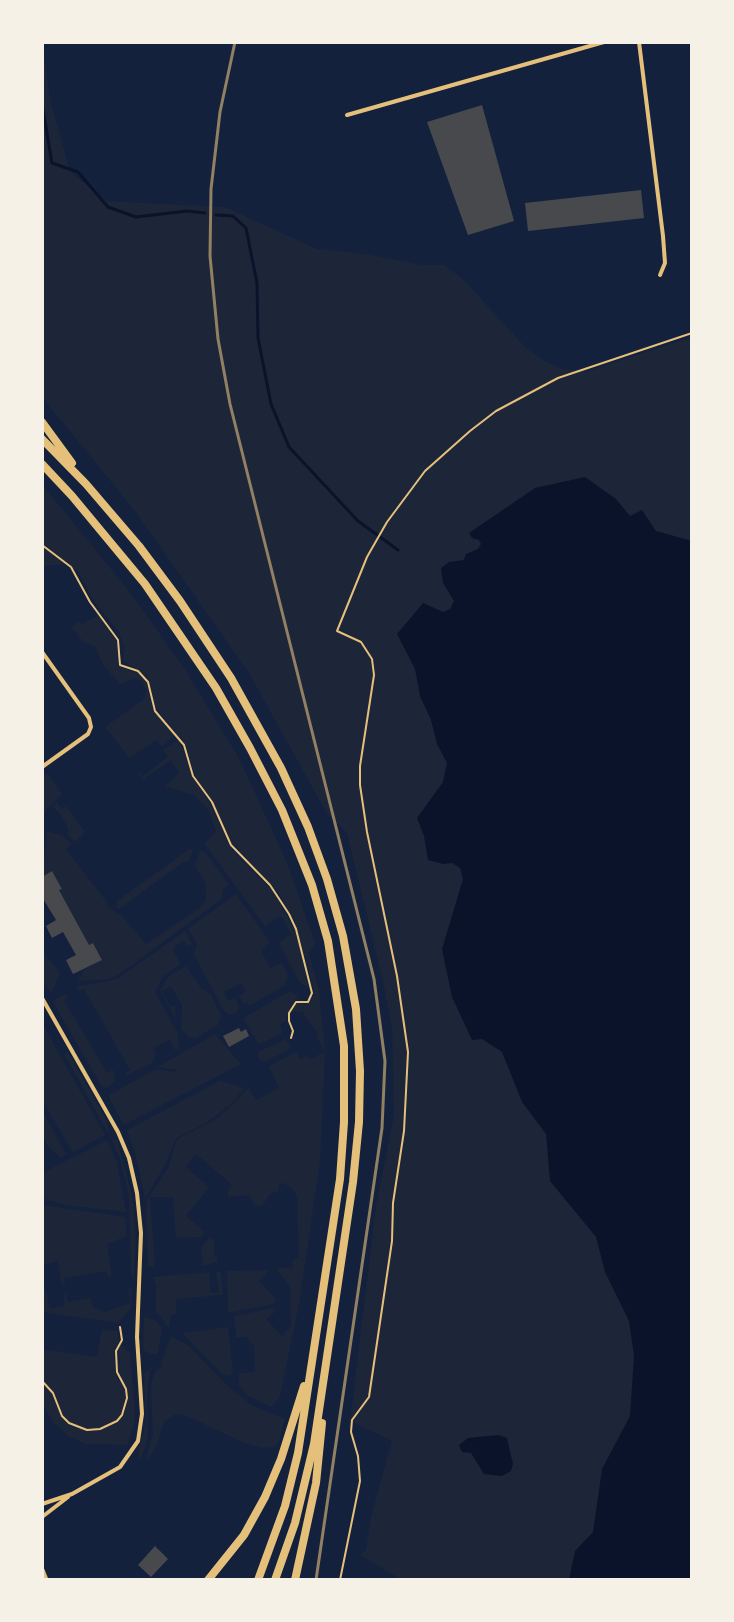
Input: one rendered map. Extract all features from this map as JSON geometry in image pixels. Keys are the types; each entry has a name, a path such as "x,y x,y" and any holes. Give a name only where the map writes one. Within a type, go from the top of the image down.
{"highway":[{"path":"42,422 86,484 173,591 247,705 308,827 340,925 356,1009 360,1099 353,1182 323,1395 302,1501 275,1580"},
{"path":"42,439 86,484"},
{"path":"42,464 125,558 202,666 266,777 312,885 328,941 345,1074 340,1179 292,1479 276,1535 258,1580"},
{"path":"208,1580 244,1535 274,1478 293,1425 315,1346"},
{"path":"295,1580 322,1444 323,1395"}],"street":[{"path":"347,115 604,42"},
{"path":"639,42 663,236 665,263 660,275"},
{"path":"42,652 89,718 91,727 88,734 42,767"},
{"path":"42,998 118,1132 129,1158 141,1233 137,1337 142,1414 138,1441 120,1467 72,1494 42,1517"},
{"path":"42,1504 72,1494"},
{"path":"42,1570 46,1580"}],"path":[{"path":"340,1580 360,1481 358,1456 351,1432 352,1420 369,1397 372,1382 404,1131 408,1052 404,1015 360,785 374,675 372,659 361,642 337,631 353,587 381,531 425,471 496,411 558,378 692,333"},
{"path":"42,545 71,567 90,602 118,640 120,665 138,671 148,682 155,711 184,745 193,776 212,802 231,845 270,885 289,914 296,929 312,993 308,1002 296,1002 289,1013 293,1031 291,1038"},
{"path":"42,1381 53,1393 62,1416 77,1427 100,1429 117,1421 127,1398 117,1372 116,1351 122,1340 120,1327"}],"shaded area":[{"path":"42,42 50,99 70,172 107,201 225,207 317,249 421,265 444,265 464,280 526,348 562,369 587,371 692,337 692,1580 402,1580 360,1555 366,1550 371,1517 392,1441 350,1421 376,1206 394,1115 392,1027 383,982 347,833 326,812 249,673 135,511 42,397"},
{"path":"585,477 616,499 630,516 642,510 656,531 692,541 692,1580 569,1580 575,1551 593,1532 602,1469 630,1416 634,1356 629,1321 605,1272 596,1237 550,1181 546,1134 522,1102 502,1052 482,1039 472,1040 452,997 442,949 463,879 460,868 452,863 428,860 417,818 443,782 447,763 420,696 415,669 397,634 423,603 443,612 450,609 454,601 443,583 441,568 449,562 464,560 466,554 478,549 481,544 479,540 469,533 535,488"},
{"path":"42,484 132,595 184,668 239,758 288,865 315,943 309,953 319,990 325,1052 316,1036 318,1034 302,1011 291,1010 297,1003 310,1002 315,994 305,956 302,957 309,989 299,981 279,943 291,934 283,918 279,916 265,926 204,843 216,832 209,810 195,796 165,786 179,773 171,760 145,778 149,784 138,773 143,776 168,757 163,750 179,740 193,778 210,803 231,849 272,890 294,929 295,921 278,892 233,844 208,794 197,781 185,744 156,708 147,676 123,661 124,646 119,632 95,603 77,571 68,564 42,566"},
{"path":"98,615 117,642 118,666 145,679 152,707 174,735 162,747 156,740 130,758 134,764 105,727 144,699 147,690 141,681 134,679 120,684 103,665 95,646 83,642 72,627 79,621 82,625"},
{"path":"47,773 62,794 45,811 42,824 42,777"},
{"path":"57,802 62,809 66,806 85,832 75,842 53,807"},
{"path":"47,831 63,836 72,844 66,849 108,907 122,916 146,944 201,907 206,900 206,884 195,866 200,850 206,853 229,885 223,890 222,899 118,975 108,979 78,981 84,970 102,959 93,943 89,945 59,890 62,888 53,872 42,877"},
{"path":"193,849 189,861 119,909 116,908 117,901"},
{"path":"236,894 270,942 261,951 270,968 282,963 288,976 284,986 251,1005 243,1003 239,996 246,992 241,983 224,992 228,1001 235,998 239,1006 236,1013 229,1015 223,1010 194,954 197,944 188,929"},
{"path":"185,931 192,944 188,946 184,941 176,945 173,950 181,964 163,976 155,992 178,1034 179,1045 176,1051 169,1040 154,1048 156,1054 152,1063 127,1075 125,1073 130,1070 84,989 78,991 76,987 117,979"},
{"path":"42,950 60,973 51,993 42,982"},
{"path":"186,966 201,988 210,994 221,1015 218,1025 196,1038 188,1037 181,1029 182,1005 171,986 162,991 171,1007 175,1005 176,1019 160,990 168,977"},
{"path":"290,991 298,997 291,1004 286,1021 280,1024 282,1033 259,1045 243,1018"},
{"path":"67,995 64,1000 107,1073 113,1070 115,1073 115,1081 107,1088 102,1087 54,1004 54,1000"},
{"path":"42,1023 105,1135 73,1152 42,1101"},
{"path":"215,1034 241,1064 124,1125 109,1095 156,1069 174,1072 176,1070 158,1067"},
{"path":"285,1039 290,1045 288,1050 265,1062 259,1060 258,1052"},
{"path":"68,1052 108,1123 108,1133 64,1054"},
{"path":"296,1052 300,1059 305,1056 310,1059 325,1052 320,1161 300,1298 280,1397 271,1407 248,1396 239,1386 239,1373 255,1372 254,1344 249,1343 248,1337 236,1337 234,1316 273,1308 276,1311 266,1319 282,1336 291,1327 290,1287 277,1269 293,1267 292,1260 299,1258 297,1197 293,1189 279,1184 278,1191 270,1194 262,1206 255,1206 249,1195 228,1197 232,1185 196,1154 186,1167 209,1187 186,1216 205,1232 200,1237 176,1238 173,1197 150,1197 153,1268 148,1266 146,1205 147,1200 168,1168 176,1142 181,1137 217,1119 249,1088 256,1100 279,1088 269,1066"},
{"path":"220,1081 245,1088 230,1105 206,1123 176,1138 165,1165 145,1199 127,1130"},
{"path":"42,1110 65,1152 66,1155 60,1158 46,1144 42,1131"},
{"path":"111,1138 117,1140 133,1199 136,1238 134,1278 131,1275 129,1196 120,1158"},
{"path":"107,1140 117,1162 126,1212 65,1205 42,1198 42,1173"},
{"path":"42,1205 125,1217 127,1236 107,1244 112,1276 108,1277 106,1271 64,1278 65,1285 62,1286 58,1261 42,1265"},
{"path":"210,1237 214,1240 217,1262 203,1266 201,1248"},
{"path":"221,1271 223,1295 176,1299 176,1314 171,1315 169,1328 156,1311 156,1284 152,1277 211,1272 211,1293 219,1292 216,1272"},
{"path":"227,1271 268,1271 259,1281 276,1299 273,1304 228,1313"},
{"path":"128,1285 132,1290 131,1308 118,1323 42,1312 42,1290 46,1289 50,1309 65,1306 63,1295 66,1294 68,1302 91,1298 93,1307 105,1312 131,1303"},
{"path":"144,1317 155,1320 162,1328 158,1354 143,1350"},
{"path":"228,1327 233,1373 229,1376 223,1375 182,1333"},
{"path":"102,1330 117,1331 119,1341 114,1353 119,1382 122,1382 118,1374 120,1361 117,1351 120,1344 130,1353 135,1410 127,1445 85,1444 68,1436 54,1423 42,1404 42,1349 97,1357"},
{"path":"171,1336 189,1346 229,1387 253,1406 285,1419 275,1447 262,1448 242,1442 187,1416 176,1414 164,1422 156,1448 145,1462 153,1435 151,1384 156,1370 163,1367 161,1363"},
{"path":"151,1368 147,1390 148,1437 141,1460 138,1453 146,1422 144,1373"},
{"path":"498,1435 507,1438 513,1464 511,1471 502,1476 484,1474 471,1453 462,1452 459,1445 468,1438"}],"building":[{"path":"482,105 514,221 468,235 427,122"},
{"path":"641,190 644,218 528,231 525,203"},
{"path":"52,871 89,945 93,943 102,960 73,974 66,960 76,955 63,932 52,938 46,926 56,920 42,897 42,877"},
{"path":"239,1028 241,1032 246,1029 249,1036 229,1047 223,1036"},
{"path":"155,1546 168,1559 151,1577 138,1565"}],"waterway":[{"path":"42,104 52,163 78,172 108,207 136,217 187,211 205,213"},
{"path":"216,215 233,216 246,228 257,283 258,338 271,404 289,447 358,521 398,550"}],"railway":[{"path":"235,42 220,112 211,189 210,256 218,339 230,404 374,979 385,1061 382,1128 316,1580"}]}
